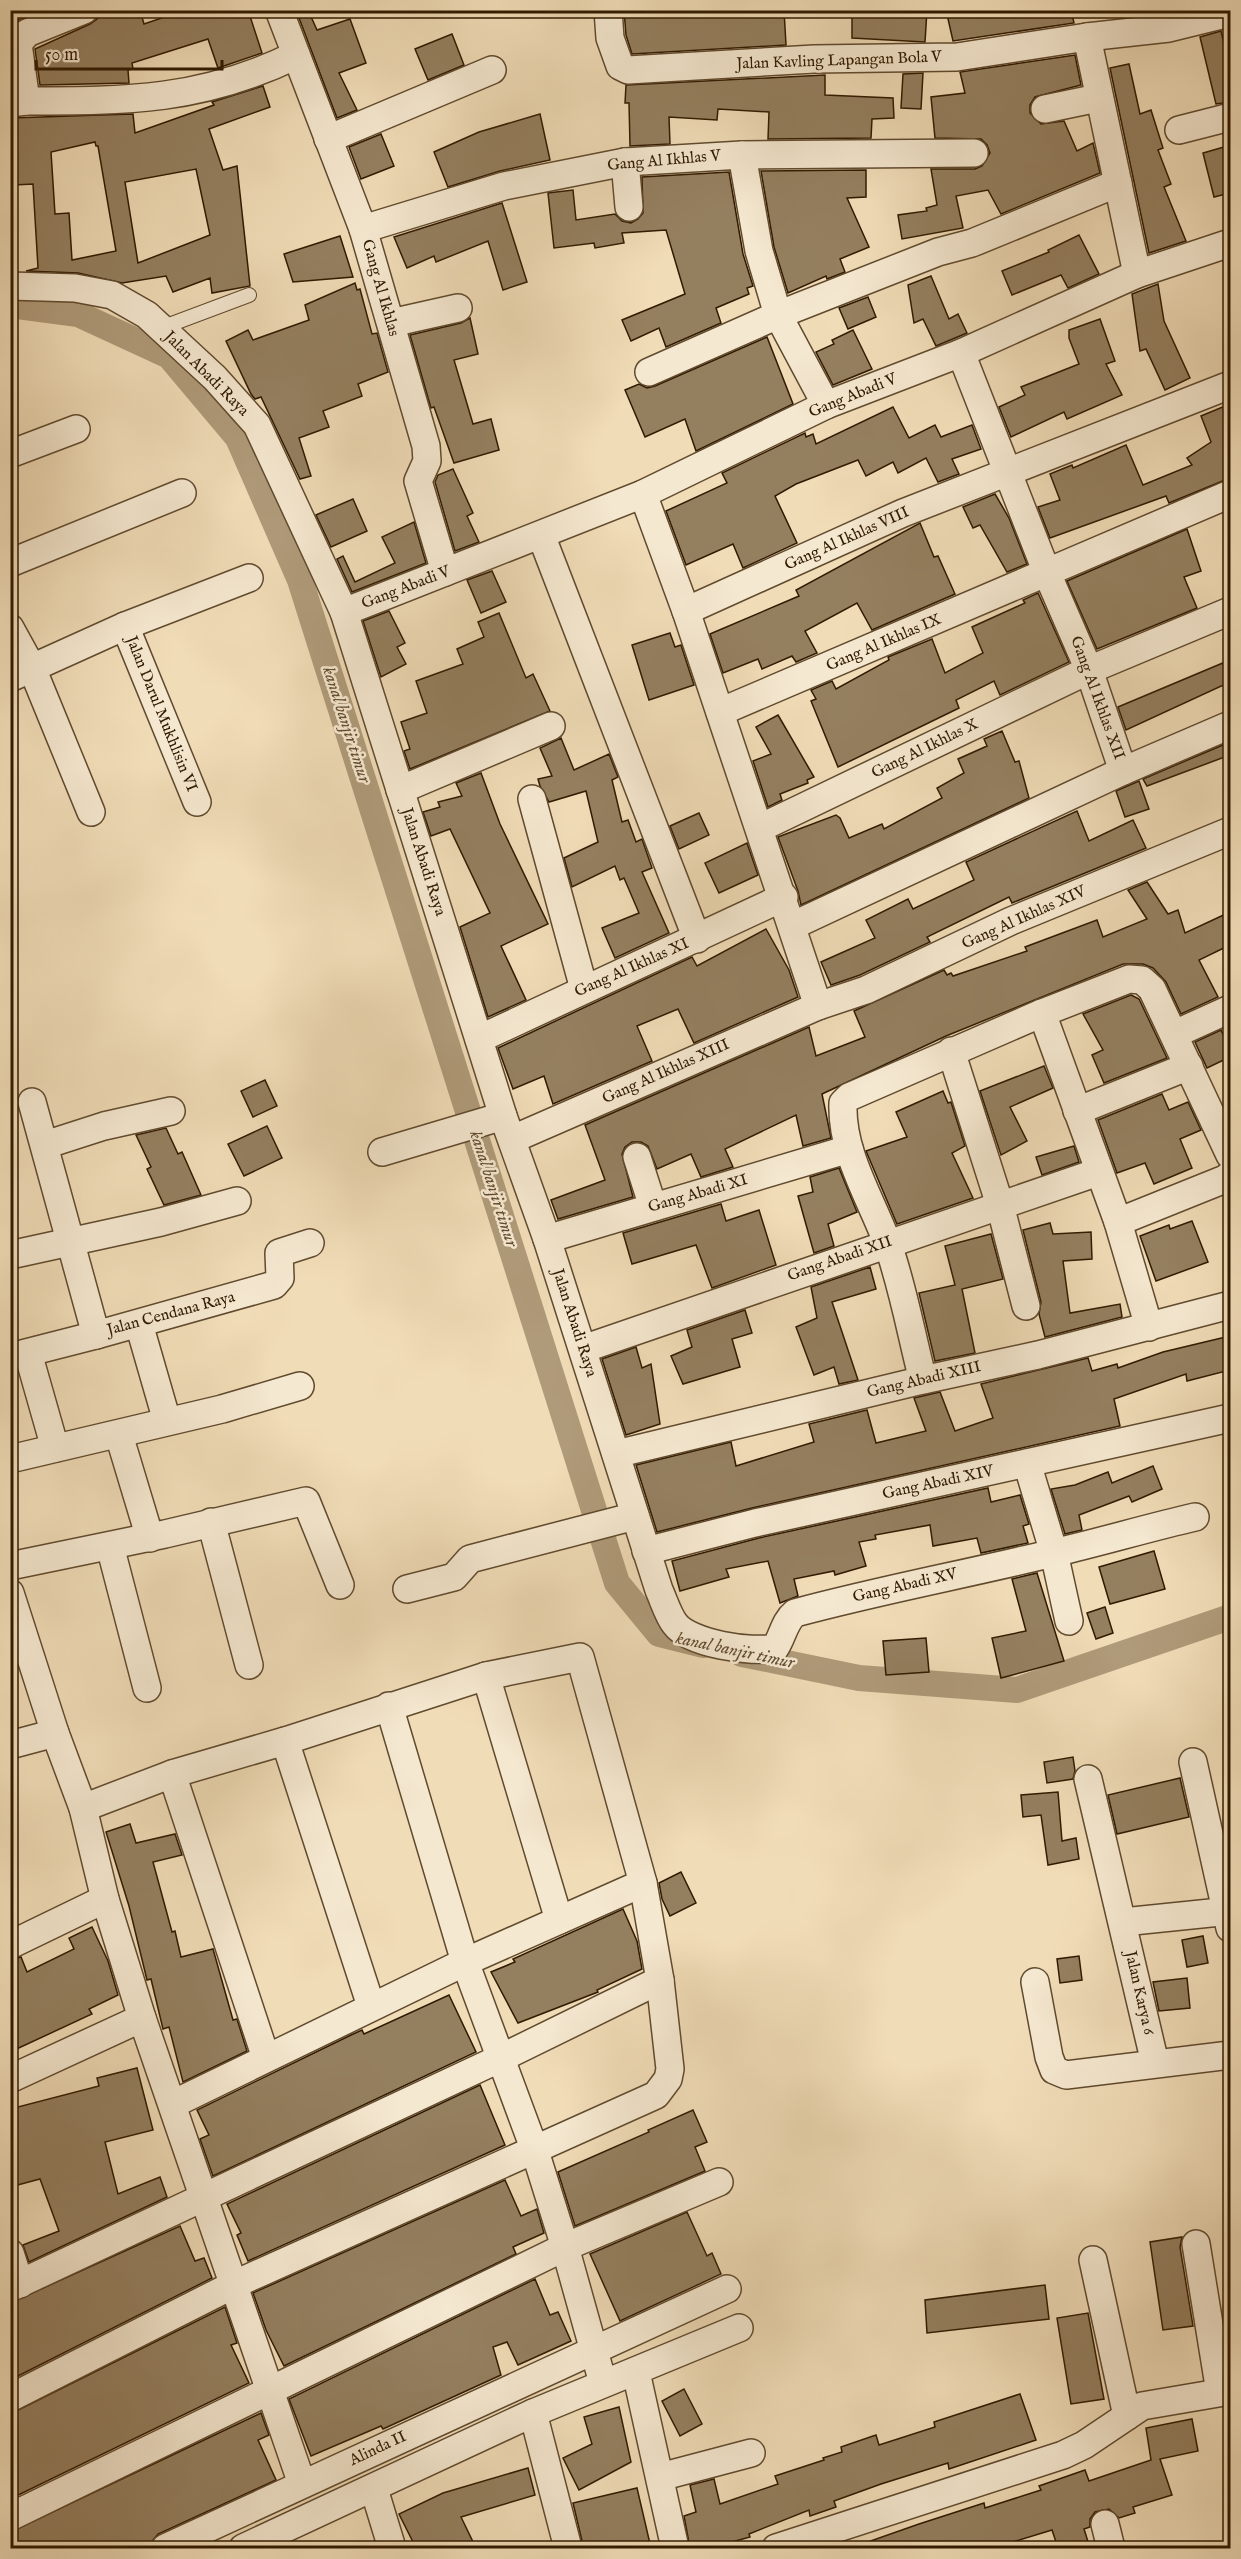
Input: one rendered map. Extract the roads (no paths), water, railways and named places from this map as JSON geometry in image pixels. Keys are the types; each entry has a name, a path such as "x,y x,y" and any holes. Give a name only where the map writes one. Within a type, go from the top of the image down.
{"street":[{"path":"84,10 27,33 18,44 18,102 118,101 179,95 233,82 296,55"},
{"name":"Gang Al Ikhlas","path":"279,10 363,229 427,455 418,481 445,572"},
{"name":"Jalan Kavling Lapangan Bola V","path":"608,10 610,38 620,66 628,69 814,59 957,57 1087,37 1171,19 1230,13"},
{"path":"1087,37 1098,98 1137,274"},
{"path":"328,139 492,70"},
{"path":"1045,109 1098,98"},
{"path":"1179,130 1230,117"},
{"name":"Gang Al Ikhlas V","path":"363,229 504,186 625,162 742,155 974,153"},
{"path":"742,155 759,250 778,315 826,405"},
{"path":"625,162 629,207"},
{"path":"649,372 778,315 938,252 972,243 1118,183"},
{"name":"Gang Abadi V","path":"344,612 643,494 826,405 961,353 1137,274 1230,243"},
{"name":"Jalan Abadi Raya","path":"10,286 75,288 112,295 147,315 214,378 257,425 344,612 479,1039 490,1127 547,1239 616,1454 627,1518 646,1551 659,1590"},
{"path":"391,324 458,308"},
{"name":"Gang Al Ikhlas XII","path":"792,926 1123,771 1089,670 1047,573 961,353"},
{"name":"Gang Al Ikhlas VIII","path":"687,611 903,513 1230,384"},
{"path":"10,454 76,429"},
{"path":"10,563 182,494"},
{"path":"643,494 687,611 784,897 818,1005"},
{"name":"Gang Al Ikhlas IX","path":"720,712 1230,494"},
{"path":"541,535 697,939"},
{"path":"21,673 125,626 249,578"},
{"name":"Gang Al Ikhlas X","path":"760,828 1089,670 1230,611"},
{"name":"Jalan Darul Mukhlisin VI","path":"125,626 197,802"},
{"path":"10,628 21,673 91,812"},
{"path":"1123,771 1230,725"},
{"path":"400,790 551,726"},
{"path":"532,799 584,989"},
{"name":"Gang Al Ikhlas XIV","path":"818,1005 867,990 1011,921 1230,831"},
{"name":"Gang Al Ikhlas XI","path":"479,1039 784,897"},
{"path":"923,1380 887,1243 849,1149 843,1103 849,1097 1042,1013 1129,979 1142,980 1152,989 1189,1066 1224,1127 1230,1155"},
{"name":"Gang Al Ikhlas XIII","path":"382,1152 490,1127 818,1005"},
{"path":"1174,1034 1230,1009"},
{"path":"1042,1013 1118,1222 1149,1328"},
{"path":"951,1051 1000,1205 1026,1306"},
{"path":"1077,1111 1189,1066"},
{"name":"Jalan Cendana Raya","path":"32,1102 96,1335 274,1285 280,1278 279,1253 310,1243"},
{"path":"45,1145 104,1126 171,1111"},
{"name":"Gang Abadi XI","path":"547,1239 849,1149"},
{"path":"637,1157 653,1207"},
{"name":"Gang Abadi XII","path":"583,1349 1098,1172"},
{"path":"1118,1222 1226,1179 1230,1175"},
{"path":"10,1255 162,1222 237,1201"},
{"name":"Gang Abadi XIII","path":"616,1454 1149,1328 1230,1305"},
{"path":"139,1324 167,1421"},
{"path":"55,1448 19,1355 96,1335"},
{"path":"10,1459 119,1435 167,1421 222,1409 300,1386"},
{"name":"Gang Abadi XIV","path":"646,1551 755,1523 1230,1418"},
{"path":"119,1435 150,1538"},
{"path":"1028,1463 1054,1553 1069,1621"},
{"path":"10,1566 150,1538 306,1501 340,1585"},
{"name":"Gang Abadi XV","path":"659,1590 675,1625 699,1640 762,1651 776,1648 783,1636 787,1619 795,1613 866,1594 1054,1553 1118,1534 1195,1517"},
{"path":"407,1589 454,1577 470,1559 627,1518"},
{"path":"211,1522 249,1665"},
{"path":"110,1546 147,1688"},
{"path":"10,1593 55,1733 83,1808 105,1899 142,2018 233,2285 272,2391 302,2484"},
{"path":"10,2398 233,2285 656,2095 663,2087 670,2069 660,1980 643,1883 580,1657 486,1676 285,1741 172,1774 83,1808"},
{"path":"486,1676 560,1920"},
{"path":"388,1706 465,1962 502,2057 566,2247 592,2350 603,2383"},
{"path":"10,1745 55,1733"},
{"path":"285,1741 371,2007"},
{"path":"1123,1922 1229,1917 1193,1762"},
{"path":"172,1774 266,2058"},
{"name":"Jalan Karya 6","path":"1088,1779 1155,2063"},
{"path":"173,2104 465,1962 643,1883"},
{"path":"10,1945 105,1899"},
{"path":"10,2253 15,2286 502,2057 660,1980"},
{"path":"1035,1982 1049,2057 1054,2070 1066,2075 1230,2055"},
{"path":"10,2079 142,2018"},
{"path":"10,2517 566,2247 719,2182"},
{"path":"776,2548 1063,2455 1084,2445 1126,2416 1152,2402 1225,2392 1196,2244"},
{"path":"1093,2260 1126,2416"},
{"name":"Alinda II","path":"165,2548 727,2289"},
{"path":"243,2548 269,2542 533,2413 739,2328"},
{"path":"636,2372 675,2548"},
{"path":"533,2413 568,2548"},
{"path":"660,2477 751,2453"},
{"path":"374,2489 392,2548"}],"lane":[{"path":"161,328 249,295"}],"waterway":[{"name":"kanal banjir timur","path":"10,305 78,314 169,356 238,438 300,580 617,1583 659,1634 703,1645"},
{"name":"kanal banjir timur","path":"742,1654 859,1678 1017,1690 1230,1617"}]}
